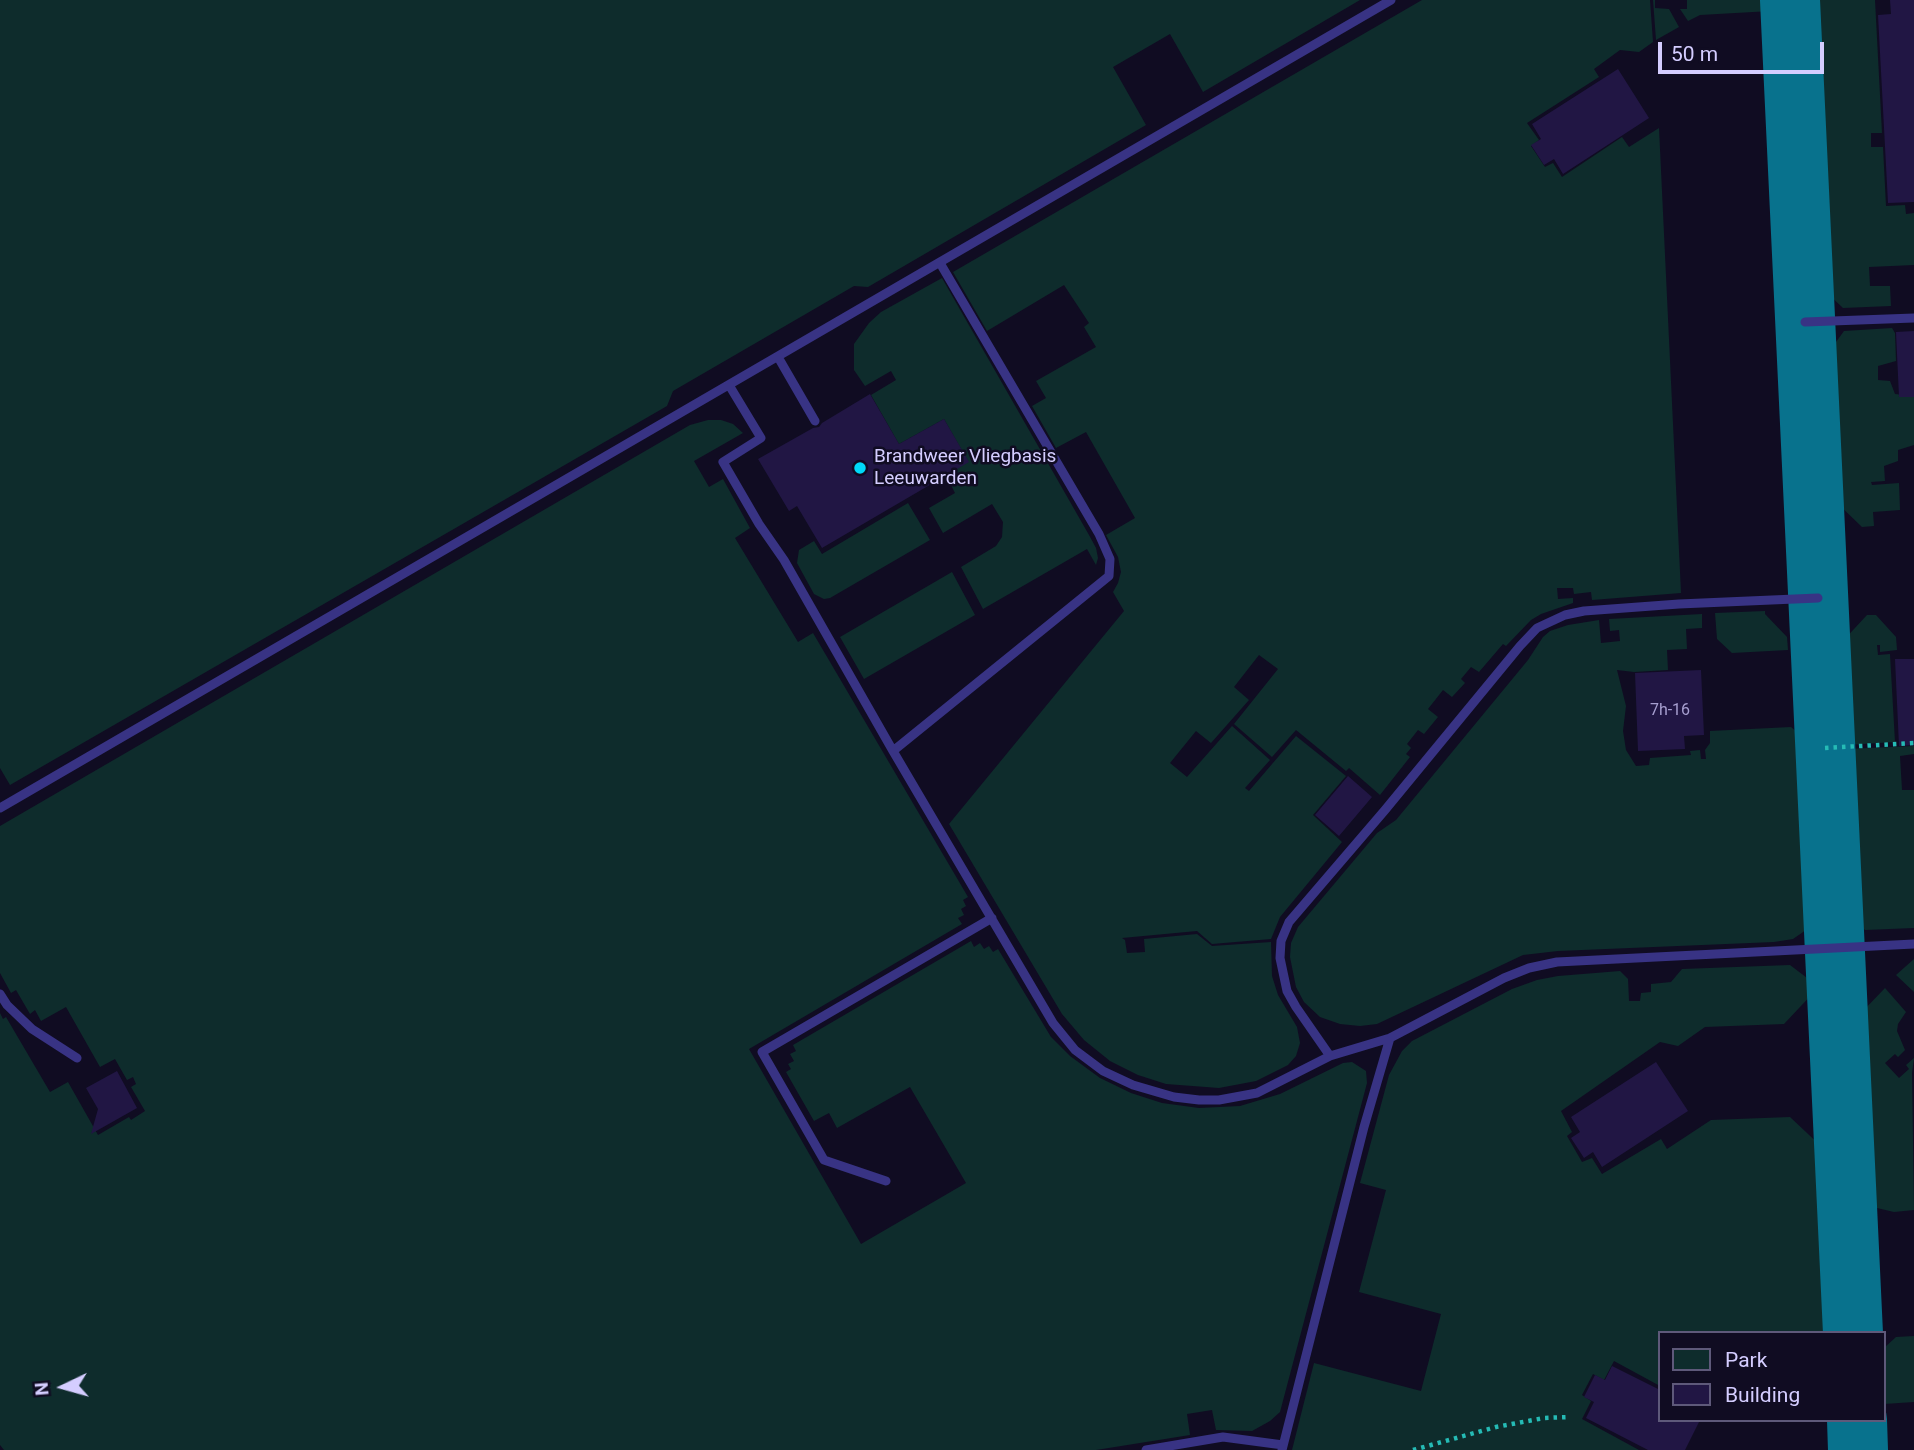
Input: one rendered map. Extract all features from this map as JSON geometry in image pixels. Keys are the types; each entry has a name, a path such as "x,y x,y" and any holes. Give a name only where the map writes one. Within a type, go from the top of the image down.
{"lane":[{"path":"0,808 1391,0"},
{"path":"893,751 1109,576 1110,559 1099,534 940,262"},
{"path":"1805,322 1914,318"},
{"path":"778,357 815,421"},
{"path":"729,385 761,438 723,462 759,524 784,560 1053,1023 1075,1050 1103,1071 1133,1085 1174,1097 1199,1100 1238,1097 1257,1093 1330,1056 1390,1038 1504,978 1529,968 1557,962 1914,944"},
{"path":"1330,1056 1287,991 1280,958 1281,941 1289,922 1530,635 1546,622 1584,611 1818,598"},
{"path":"886,1181 824,1160 762,1052 992,918"},
{"path":"0,994 6,1005 32,1029 77,1058"},
{"path":"1146,1450 1223,1437 1282,1447 1364,1127 1390,1038"}],"path":[{"path":"1825,748 1914,743"},
{"path":"1412,1450 1496,1427 1544,1418 1569,1417"}],"green space":[{"path":"0,0 1360,0 1203,92 1170,34 1113,67 1146,125 868,287 854,286 673,391 667,406 10,785 0,768"},
{"path":"1422,0 1650,0 1653,42 1639,52 1620,50 1594,69 1599,77 1527,123 1539,140 1531,146 1545,167 1553,163 1562,177 1622,137 1629,147 1659,128 1681,593 1592,600 1591,592 1574,594 1573,588 1557,588 1558,599 1573,598 1573,603 1531,620 1506,646 1503,644 1479,672 1471,667 1461,679 1465,683 1452,697 1443,690 1428,709 1438,717 1424,734 1418,730 1407,744 1411,748 1406,754 1410,757 1380,795 1349,768 1346,771 1296,730 1272,757 1234,724 1278,669 1259,655 1234,687 1249,700 1211,743 1196,731 1170,763 1187,777 1232,726 1270,760 1245,788 1249,791 1296,736 1346,776 1313,815 1342,842 1280,917 1271,939 1212,944 1197,931 1122,938 1125,940 1127,953 1145,952 1144,939 1197,934 1212,946 1271,942 1272,976 1278,995 1297,1027 1300,1043 1296,1056 1288,1065 1256,1081 1219,1088 1166,1084 1138,1075 1110,1061 1084,1040 1062,1014 949,824 1124,611 1113,592 1121,572 1118,557 1106,535 1135,518 1086,432 1056,448 1032,406 1046,398 1036,381 1096,347 1084,327 1089,323 1064,285 987,331 953,272"},
{"path":"1653,0 1655,8 1669,9 1679,27 1656,40"},
{"path":"1687,0 1770,0 1771,11 1700,15 1688,21 1680,9 1687,9"},
{"path":"1811,0 1875,0 1882,133 1871,133 1871,147 1883,147 1886,206 1905,205 1906,214 1914,213 1914,265 1869,267 1870,286 1890,286 1891,306 1843,308 1825,291"},
{"path":"942,278 1089,535 1098,558 1096,565 1087,549 983,609 961,567 996,546 1002,537 1003,522 992,504 943,533 929,508 955,493 946,475 968,461 944,419 899,444 871,395 896,380 891,371 865,386 854,370 854,344 869,323 881,312"},
{"path":"1892,328 1895,333 1896,361 1878,366 1878,380 1890,381 1895,394 1914,396 1914,445 1898,450 1898,461 1884,466 1885,481 1871,482 1872,485 1899,483 1900,510 1873,512 1874,526 1862,527 1835,501 1828,353 1844,331"},
{"path":"708,420 733,424 743,433 694,461 709,487 723,479 750,528 735,538 798,642 813,633 968,897 963,900 966,906 961,909 964,915 958,918 962,924 749,1049 861,1244 966,1183 910,1087 837,1128 829,1113 814,1121 786,1072 791,1069 788,1064 794,1061 790,1054 796,1051 793,1045 971,941 974,947 980,943 984,949 989,946 993,952 998,949 1051,1037 1070,1056 1100,1078 1131,1093 1162,1103 1199,1108 1240,1106 1280,1094 1343,1063 1352,1062 1366,1071 1367,1083 1280,1412 1252,1431 1216,1430 1212,1410 1187,1414 1190,1435 1096,1450 4,1450 0,1445 0,1013 3,1019 6,1017 50,1092 68,1082 98,1135 145,1111 131,1087 136,1084 133,1077 127,1080 115,1059 100,1067 66,1007 41,1021 35,1010 30,1014 16,990 11,993 0,973 0,826 690,425"},
{"path":"908,503 930,540 830,598 824,599 814,594 797,563 799,550 814,541 822,554"},
{"path":"952,572 975,615 864,679 840,637"},
{"path":"1765,611 1787,637 1788,650 1732,653 1717,639 1715,613"},
{"path":"1702,614 1702,628 1686,629 1687,649 1667,650 1668,670 1617,670 1626,706 1623,731 1626,750 1636,766 1649,765 1650,758 1691,755 1690,751 1700,750 1701,759 1706,759 1705,750 1710,743 1710,731 1791,727 1804,738 1813,916 1806,930 1793,939 1774,942 1558,951 1523,955 1377,1024 1340,1024 1320,1017 1304,1002 1296,987 1290,957 1291,943 1298,927 1377,833 1396,820 1528,660 1543,637 1550,631 1568,625 1599,620 1601,643 1620,641 1619,630 1610,631 1609,619"},
{"path":"1867,615 1876,615 1896,637 1897,650 1880,652 1880,645 1877,645 1878,655 1890,654 1895,742 1846,745 1841,643"},
{"path":"1914,746 1914,754 1900,756 1902,790 1914,790 1914,928 1865,930 1855,922 1846,749"},
{"path":"1914,959 1914,992 1896,975"},
{"path":"1790,965 1815,984 1816,990 1784,1024 1705,1027 1678,1046 1660,1042 1561,1111 1572,1132 1567,1136 1582,1162 1592,1158 1602,1174 1661,1139 1667,1149 1711,1120 1790,1117 1824,1149 1832,1331 1658,1331 1658,1385 1614,1361 1604,1380 1593,1374 1582,1395 1591,1401 1582,1419 1639,1450 1292,1450 1314,1363 1421,1391 1441,1314 1359,1292 1386,1190 1360,1183 1389,1075 1402,1051 1412,1041 1512,989 1537,980 1620,971 1628,979 1629,1001 1640,1001 1641,993 1651,992 1651,984 1671,982 1682,969"},
{"path":"1885,988 1906,1012 1897,1031 1905,1050 1885,1063 1899,1078 1909,1069 1906,1065 1914,1058 1914,1210 1894,1212 1877,1208 1867,1191 1860,1014"},
{"path":"1914,1336 1914,1402 1886,1404 1886,1346 1896,1337"}],"building":[{"path":"1890,0 1914,0 1914,202 1888,203 1878,15 1891,14"},
{"path":"1618,69 1649,118 1563,174 1554,159 1544,165 1531,145 1541,139 1532,124"},
{"path":"1914,331 1914,397 1899,397 1896,332"},
{"name":"Brandweer Vliegbasis Leeuwarden","path":"870,394 899,444 944,419 969,462 822,548 797,506 789,511 758,459 819,427"},
{"path":"1895,659 1914,659 1914,745 1899,746"},
{"path":"1701,670 1704,735 1684,736 1685,749 1638,751 1635,673"},
{"path":"1348,776 1372,797 1339,836 1315,815"},
{"path":"1656,1062 1688,1111 1602,1167 1593,1152 1584,1158 1571,1138 1580,1132 1571,1117"},
{"path":"117,1071 137,1108 91,1134 98,1109 86,1088"},
{"path":"1612,1366 1658,1389 1658,1422 1699,1422 1685,1450 1648,1450 1586,1418 1594,1402 1584,1397 1595,1375 1605,1380"}],"taxiway":[{"path":"1790,0 1853,1331"},
{"path":"1857,1422 1858,1450"}],"place":[{"name":"Brandweer Vliegbasis Leeuwarden","path":"860,468"}]}
